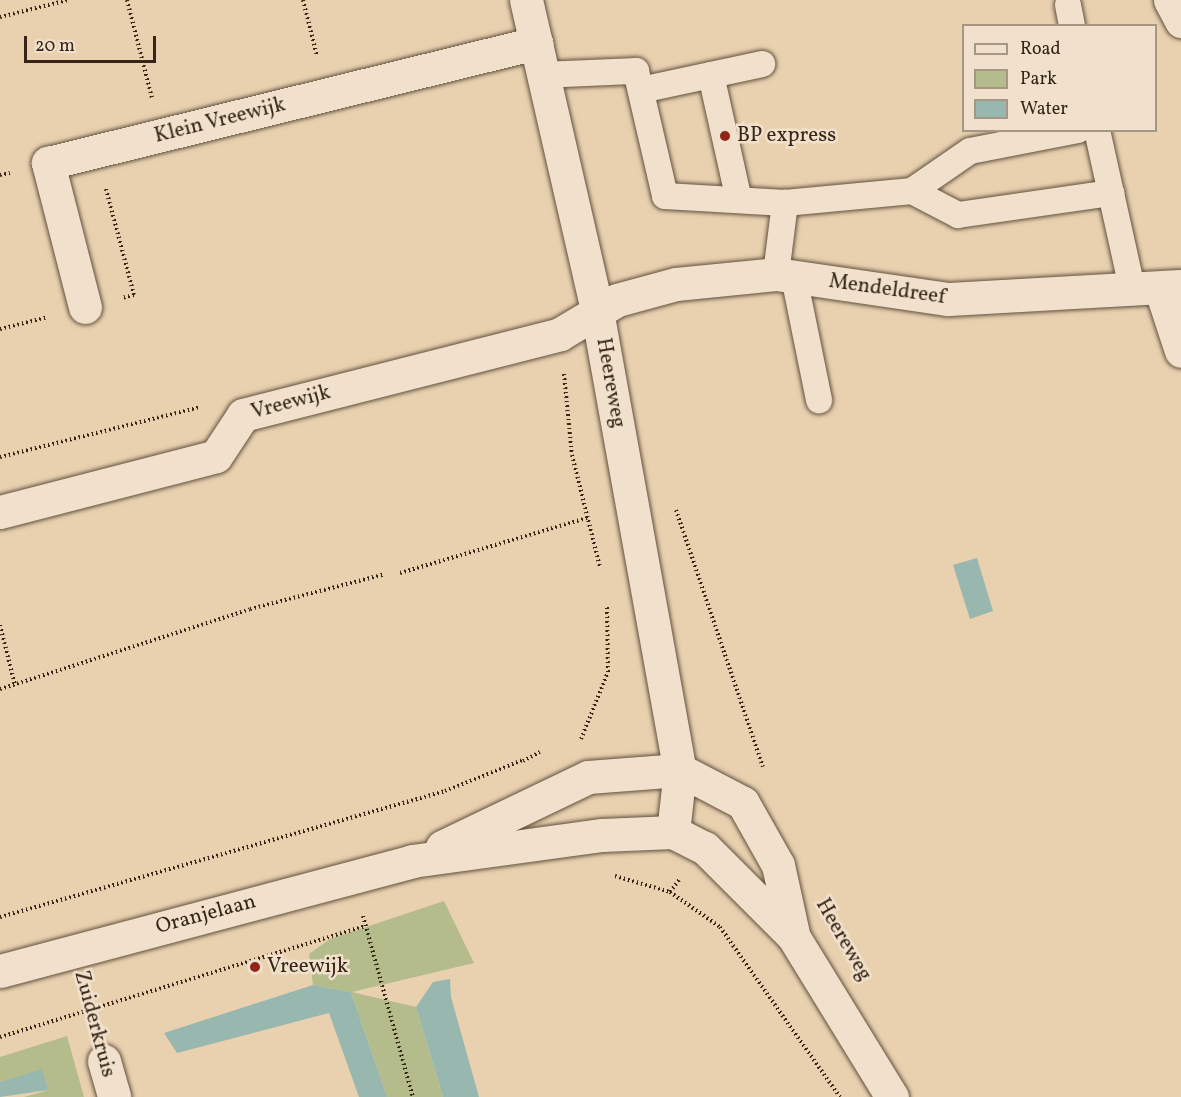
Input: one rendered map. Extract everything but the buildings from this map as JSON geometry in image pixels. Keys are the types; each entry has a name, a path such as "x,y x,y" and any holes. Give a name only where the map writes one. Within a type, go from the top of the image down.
{"street":[{"name":"Heereweg","path":"526,0 597,311 680,770 673,832 705,849 793,936 892,1097"},
{"path":"1170,0 1181,21"},
{"name":"Klein Vreewijk","path":"86,308 48,163 536,43"},
{"name":"Mendeldreef","path":"597,311 676,284 785,275 948,299 1158,289"},
{"path":"1158,289 1181,351"},
{"name":"Vreewijk","path":"0,512 216,456 243,415 560,334 597,311"},
{"name":"Heereweg","path":"680,770 743,803 778,865 793,936"},
{"name":"Oranjelaan","path":"412,861 588,777 680,770"},
{"name":"Oranjelaan","path":"0,971 352,875 412,861 602,835 673,832"},
{"name":"Zuiderkruis","path":"104,1061 114,1097"}],"lane":[{"path":"641,90 762,64"},
{"path":"543,75 636,71 665,196 785,203 912,190 970,151 1068,132"},
{"path":"711,75 739,200"},
{"path":"1097,132 1111,193 1158,289"},
{"path":"912,190 958,215 1111,193"},
{"path":"785,203 785,275 819,400"}],"path":[{"path":"0,17 68,0"},
{"path":"127,0 161,135"},
{"path":"303,0 327,95"},
{"path":"0,457 214,403 243,415"},
{"path":"400,573 587,518"},
{"path":"0,689 250,609 385,574"},
{"path":"0,625 15,685"},
{"path":"0,917 445,791 523,760"},
{"path":"352,875 413,1097"},
{"path":"611,875 670,892 720,927 840,1097"},
{"path":"0,1037 365,926"},
{"name":"Zuiderkruis","path":"74,951 104,1061"}],"green space":[{"path":"444,901 474,963 352,992 416,1007 443,1097 387,1097 351,992 313,985 309,954 330,939"},
{"path":"67,1036 84,1097 24,1097 48,1090 42,1070 0,1082 0,1057"}],"water":[{"path":"977,558 993,611 970,619 953,565"},
{"path":"450,979 451,997 479,1097 443,1097 416,1007 433,982"},
{"path":"313,985 351,992 387,1097 359,1097 329,1013 177,1053 164,1033"},
{"path":"42,1069 48,1090 0,1097 0,1082"}],"place":[{"name":"BP express","path":"725,136"},
{"name":"Vreewijk","path":"255,967"}]}
